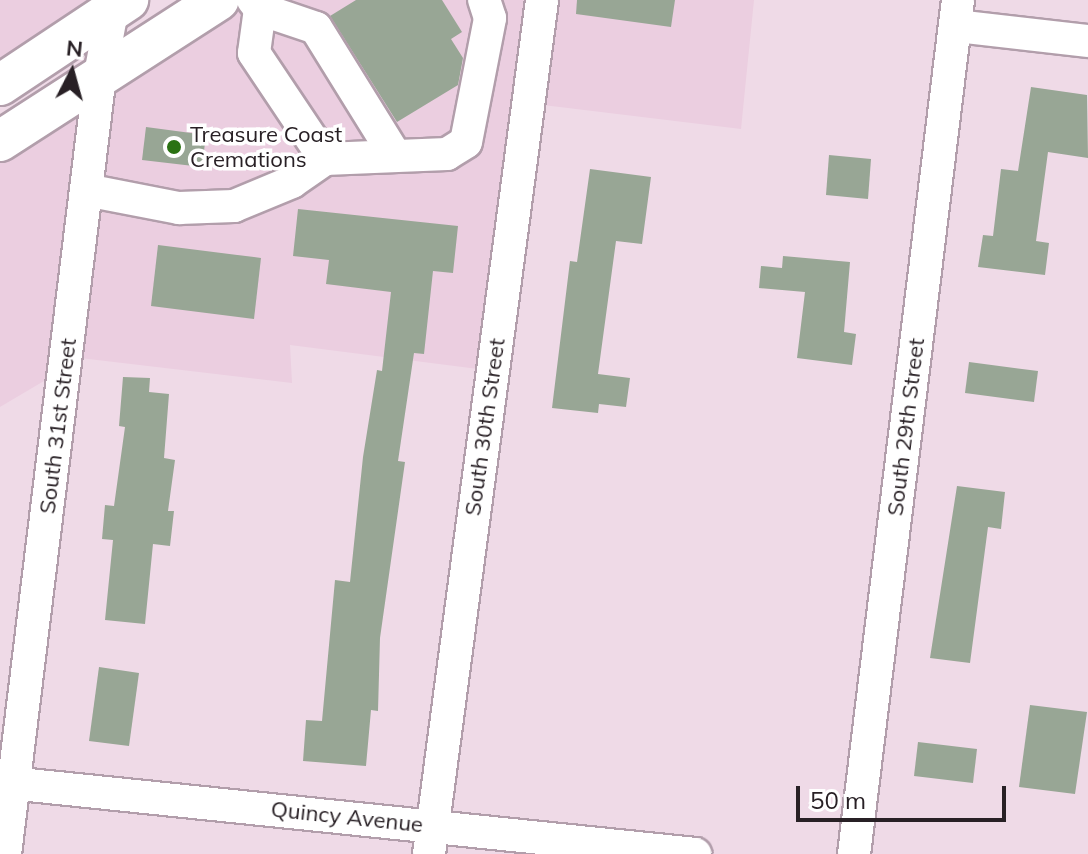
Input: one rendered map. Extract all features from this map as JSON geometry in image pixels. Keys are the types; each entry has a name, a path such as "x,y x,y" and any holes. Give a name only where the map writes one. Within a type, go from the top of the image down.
{"main road":[{"path":"0,141 219,0"},
{"path":"0,85 119,3"}],"street":[{"path":"86,190 179,208 234,206 292,182 325,159 447,154 466,142 490,18 484,0"},
{"name":"South 30th Street","path":"431,840 542,0"},
{"name":"South 31st Street","path":"5,854 7,783 100,75 119,3"},
{"path":"325,159 254,53 257,5 316,28 394,154"},
{"path":"957,13 1088,41"},
{"name":"South 29th Street","path":"854,854 957,13"},
{"path":"487,34 536,40"},
{"name":"Quincy Avenue","path":"7,783 431,840 695,854"}],"shaded area":[{"path":"0,0 93,0 0,66"},
{"path":"248,0 527,0 478,369 290,345 292,383 80,358 114,85"},
{"path":"556,0 754,0 741,129 543,105"},
{"path":"82,106 49,378 0,407 0,159"}],"building":[{"path":"356,0 442,0 462,32 451,39 463,58 458,85 397,122 330,16"},
{"path":"577,0 675,0 671,27 576,14"},
{"path":"1031,87 1087,95 1088,158 1048,152 1036,241 1049,243 1045,275 978,267 983,235 993,236 1001,169 1018,171"},
{"name":"Treasure Coast Cremations","path":"146,127 206,135 202,167 142,160"},
{"path":"829,155 871,159 868,199 826,195"},
{"path":"590,169 651,177 642,244 616,241 598,374 630,378 626,407 599,404 598,413 552,408 570,261 577,262"},
{"path":"298,209 458,226 453,273 433,271 424,354 414,353 398,461 405,462 380,638 378,711 371,710 366,766 303,761 306,720 322,721 335,580 350,582 363,457 377,370 382,371 391,292 326,284 329,260 293,256"},
{"path":"158,245 261,258 254,319 151,306"},
{"path":"783,256 850,262 844,332 856,334 852,365 797,358 805,292 759,288 761,266 782,268"},
{"path":"969,362 1038,371 1034,402 965,393"},
{"path":"123,377 150,378 149,392 169,394 164,458 175,460 168,511 174,511 170,546 153,544 145,624 105,620 113,540 102,539 105,505 114,506 125,427 119,426"},
{"path":"957,486 1005,492 1001,529 988,527 970,663 930,658"},
{"path":"99,667 139,673 129,746 89,741"},
{"path":"1030,705 1087,712 1075,794 1019,787"},
{"path":"918,742 977,749 973,783 914,776"}],"place":[{"name":"Treasure Coast Cremations","path":"174,147"}]}
